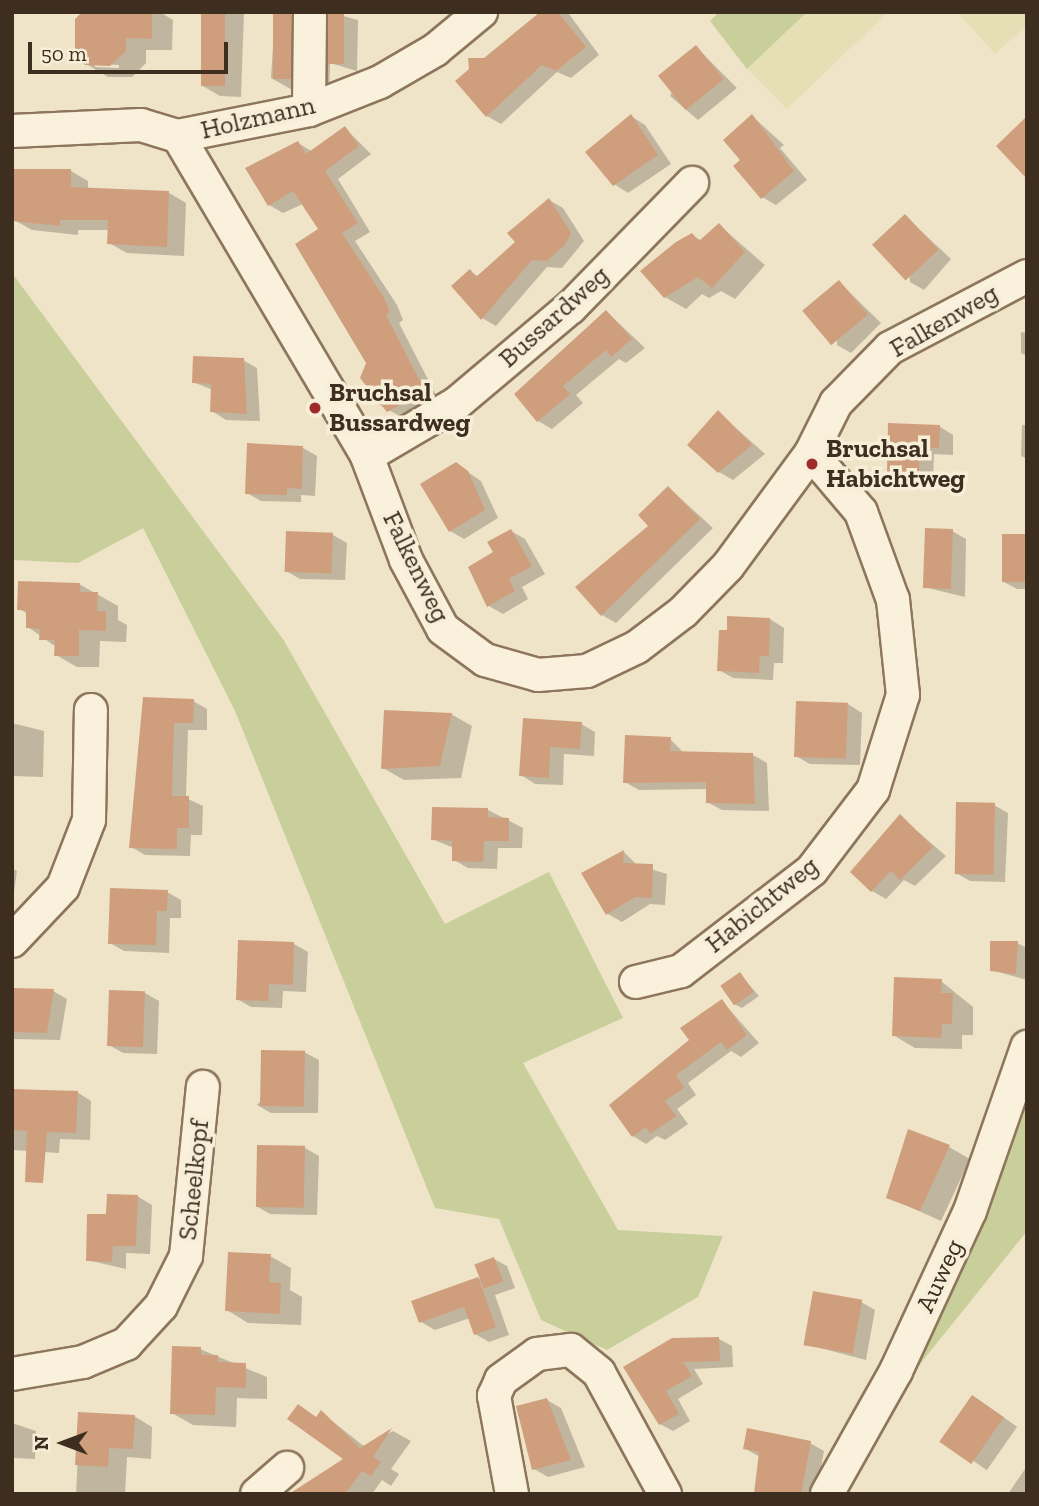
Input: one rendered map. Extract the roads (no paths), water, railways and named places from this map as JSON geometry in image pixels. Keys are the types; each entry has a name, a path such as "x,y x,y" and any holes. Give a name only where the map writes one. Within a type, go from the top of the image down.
{"street":[{"path":"309,110 310,12"},
{"name":"Holzmann","path":"12,131 141,125 178,136 309,110 380,82 435,50 481,12"},
{"name":"Falkenweg","path":"178,136 367,456 406,560 443,629 485,660 538,675 587,671 637,647 683,612 728,566 811,453 836,403 890,348 1027,276"},
{"name":"Bussardweg","path":"367,456 468,394 569,308 691,183"},
{"name":"Habichtweg","path":"636,982 681,971 812,870 873,790 903,695 893,600 861,512 811,453"},
{"path":"12,941 64,887 89,820 91,710"},
{"name":"Auweg","path":"827,1494 896,1371 970,1211 1027,1047"},
{"name":"Scheelkopf","path":"12,1374 83,1362 126,1344 162,1306 186,1256 203,1087"},
{"path":"512,1494 494,1396 501,1380 537,1354 571,1350 599,1373 665,1494"},
{"path":"257,1494 288,1468"}],"place":[{"name":"Bruchsal Bussardweg","path":"315,408"},
{"name":"Bruchsal Habichtweg","path":"812,464"}]}
